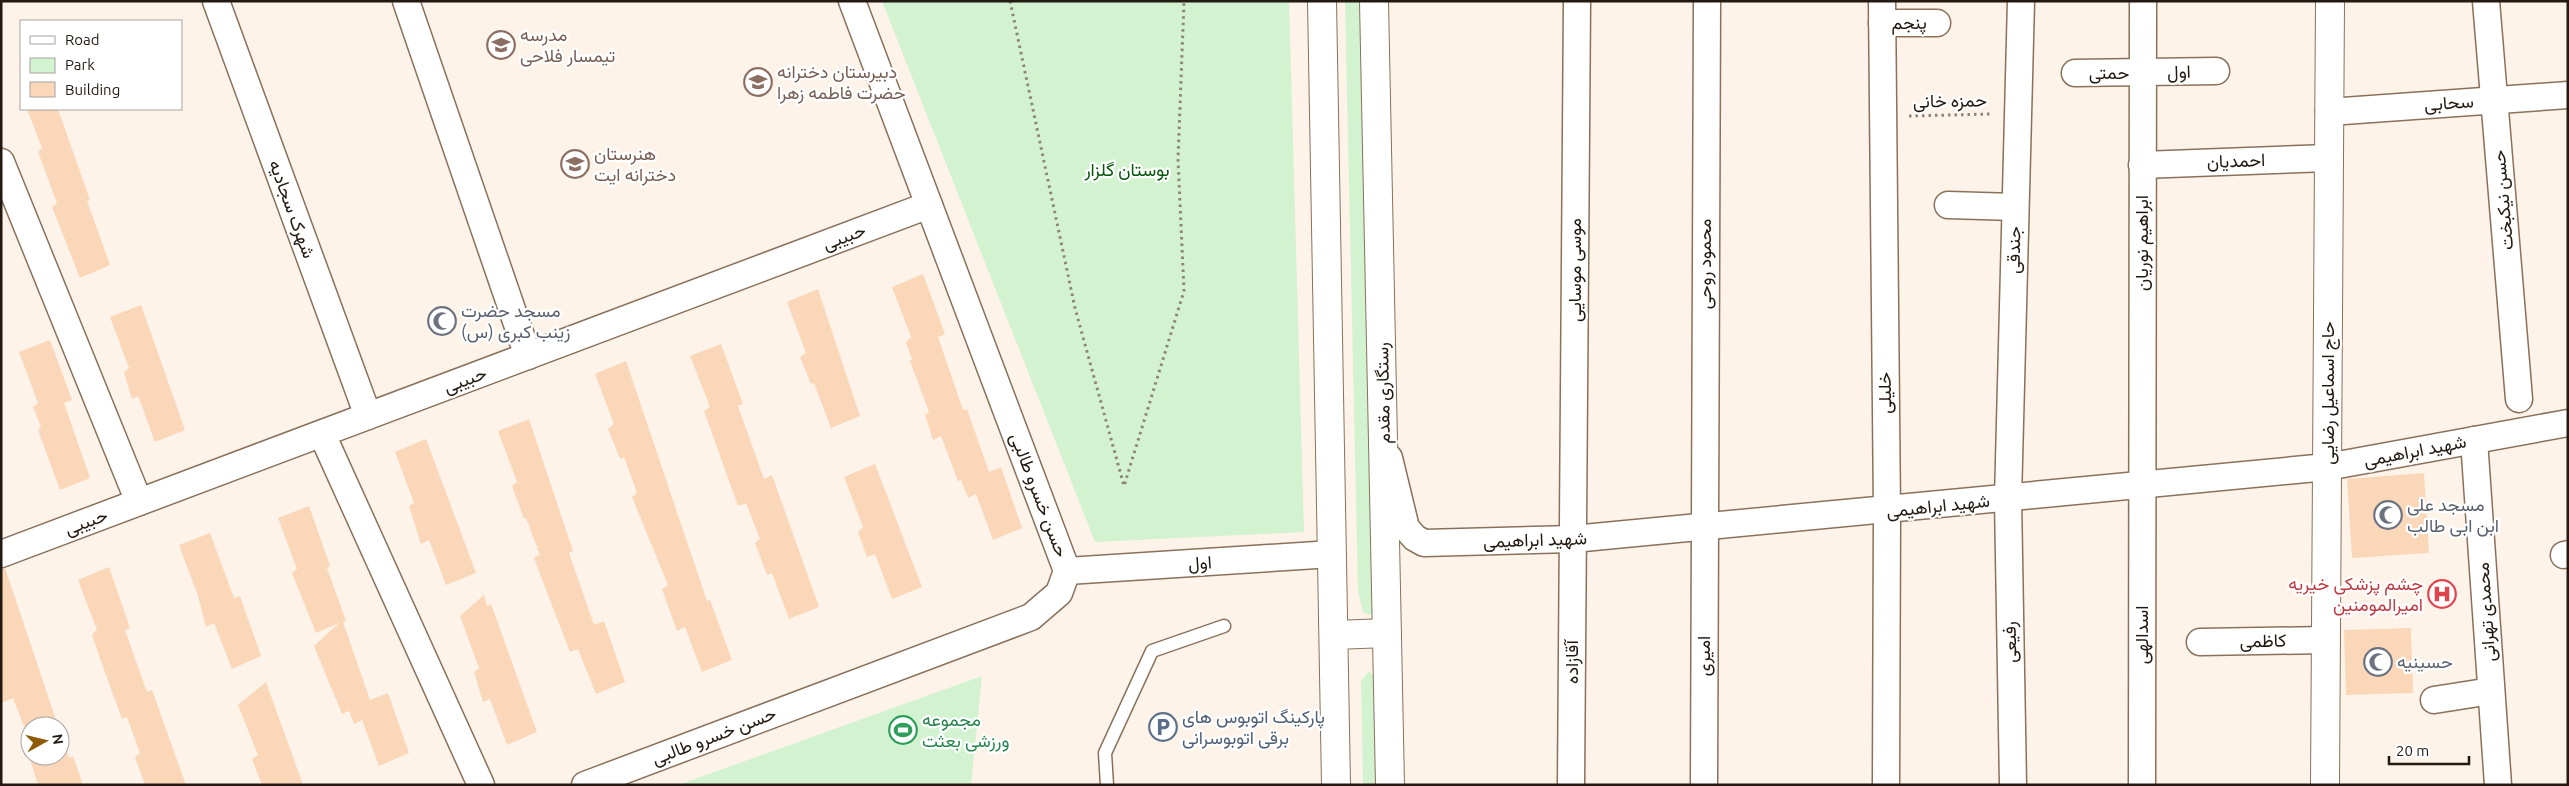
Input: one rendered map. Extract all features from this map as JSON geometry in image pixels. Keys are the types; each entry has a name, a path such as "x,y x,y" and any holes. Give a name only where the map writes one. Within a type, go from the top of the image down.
{"main road":[{"path":"1322,1 1336,785"},
{"name":"رستگاری مقدم","path":"1374,1 1390,785"},
{"name":"حاج اسماعیل رضایی","path":"2325,785 2330,1"},
{"path":"1334,635 1387,633"}],"street":[{"name":"شهرک سجادیه","path":"216,1 368,416"},
{"path":"406,1 528,356"},
{"name":"حسن خسرو طالبی","path":"584,785 1031,618 1059,593 1067,571 852,1"},
{"name":"موسی موسایی","path":"1573,540 1577,1"},
{"name":"محمود روحی","path":"1703,527 1706,1"},
{"name":"جندقی","path":"2008,498 2022,1"},
{"name":"ابراهیم نوریان","path":"2141,485 2143,1"},
{"name":"حسن نیکبخت","path":"2486,1 2519,399"},
{"name":"پنجم","path":"1882,12 1937,23"},
{"name":"خلیلی","path":"1882,12 1886,785"},
{"name":"اول","path":"2142,74 2216,71"},
{"name":"حمتی","path":"2075,73 2142,74"},
{"name":"سحابی","path":"2330,112 2568,95"},
{"name":"احمدیان","path":"2142,164 2329,158"},
{"path":"1,162 140,502"},
{"name":"حبیبی","path":"1,554 929,205"},
{"path":"1948,205 2016,207"},
{"name":"شهید ابراهیمی","path":"1384,435 1406,528 1415,538 1424,543 1573,540 2328,467 2568,423"},
{"path":"322,434 481,785"},
{"name":"محمدی تهرانی","path":"2474,440 2498,785"},
{"name":"اسدالهی","path":"2141,485 2142,785"},
{"name":"رفیعی","path":"2008,498 2013,785"},
{"name":"امیری","path":"1703,527 1704,785"},
{"name":"آقازاده","path":"1571,785 1573,540"},
{"name":"اول","path":"1067,571 1332,554"},
{"name":"کاظمی","path":"2200,642 2326,640"},
{"path":"2434,700 2491,691"}],"lane":[{"path":"1107,785 1105,753 1152,651 1224,626"}],"path":[{"path":"1010,1 1075,308 1124,486 1184,291 1178,158 1184,1"},
{"name":"حمزه خانی","path":"1882,116 2018,113"}],"green space":[{"name":"بوستان گلزار","path":"882,1 1289,1 1304,532 1095,542"},
{"path":"1345,1 1362,1 1375,617 1363,612 1358,591"},
{"path":"1369,671 1377,679 1378,785 1363,785 1361,681"},
{"name":"مجموعه ورزشی بعثت","path":"982,676 971,785 678,785"}],"building":[{"path":"27,110 58,110 90,200 87,201 110,265 80,278 52,207 57,203 38,152 42,148"},
{"path":"923,274 945,334 938,337 963,410 967,409 989,472 1001,467 1022,528 993,540 976,494 968,498 961,480 958,481 941,436 933,440 925,415 929,412 910,361 912,359 906,342 911,337 892,287"},
{"path":"818,289 860,416 831,428 814,383 811,384 800,357 806,353 787,302"},
{"path":"141,305 185,430 155,442 138,396 132,399 124,372 129,368 110,317"},
{"path":"50,340 72,400 64,403 90,478 60,490 38,430 41,427 33,407 38,403 19,352"},
{"path":"721,344 743,404 738,406 764,479 772,475 819,607 789,619 772,573 767,575 755,543 760,539 746,503 738,506 704,411 710,407 690,356"},
{"path":"626,361 707,601 710,600 732,660 702,672 685,627 677,631 662,589 668,585 632,497 637,493 624,457 620,459 608,429 614,424 595,374"},
{"path":"529,419 573,551 569,553 594,625 604,621 625,682 596,694 578,649 570,652 534,558 540,554 537,548 540,546 537,547 526,518 524,519 512,486 517,482 498,431"},
{"path":"426,439 476,573 446,585 429,540 421,544 409,506 414,503 395,452"},
{"path":"875,464 922,587 892,599 875,554 867,557 858,532 863,527 844,477"},
{"name":"مسجد علی ابن ابی طالب","path":"2424,473 2429,553 2352,558 2347,479"},
{"path":"309,506 330,566 327,568 346,621 343,622 370,700 388,693 409,753 379,766 362,720 354,724 349,711 342,714 314,646 339,623 316,633 292,573 297,569 278,518"},
{"path":"210,533 234,598 240,596 261,656 232,669 214,623 206,627 198,596 179,545"},
{"path":"109,567 130,628 125,630 147,692 152,690 186,785 145,785 135,757 140,753 127,717 122,719 98,653 92,634 97,630 78,580"},
{"path":"5,568 55,716 20,716 13,698 1,703 1,569"},
{"path":"484,595 487,606 491,604 537,732 507,745 490,699 483,702 474,672 479,668 460,616"},
{"name":"حسینیه","path":"2411,628 2413,693 2346,695 2344,630"},
{"path":"266,682 303,785 262,785 252,759 258,755 238,705"},
{"path":"73,756 83,785 38,785 32,766 70,766 70,758"}],"place":[{"name":"مدرسه تیمسار فلاحی","path":"501,45"},
{"name":"دبیرستان دخترانه حضرت فاطمه زهرا","path":"758,82"},
{"name":"هنرستان دخترانه ایت","path":"575,164"},
{"name":"مسجد حضرت زینب کبری (س)","path":"442,321"},
{"name":"مسجد علی ابن ابی طالب","path":"2388,515"},
{"name":"چشم پزشکی خیریه امیرالمومنین","path":"2442,594"},
{"name":"حسینیه","path":"2378,662"},
{"name":"پارکینگ اتوبوس های برقی اتوبوسرانی","path":"1163,727"},
{"name":"مجموعه ورزشی بعثت","path":"903,730"}]}
